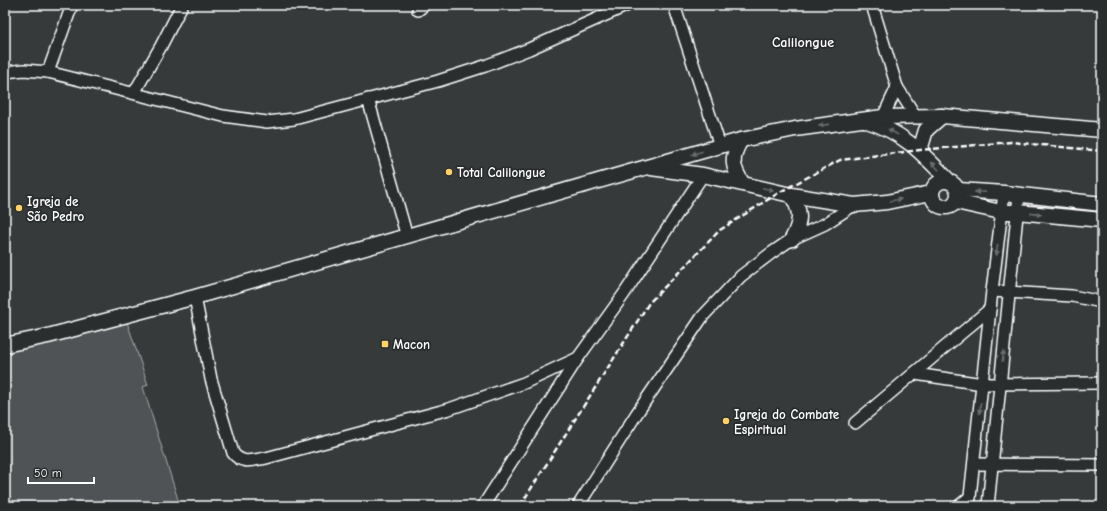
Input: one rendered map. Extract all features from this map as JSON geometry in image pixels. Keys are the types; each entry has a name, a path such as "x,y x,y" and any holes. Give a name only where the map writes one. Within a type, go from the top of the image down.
{"main road":[{"path":"920,150 926,130 942,116"},
{"path":"5,345 48,336 195,297 741,140 796,129 883,117 942,116 1102,130"},
{"path":"862,119 881,125 920,150 954,191 1004,193 1102,204"},
{"path":"741,140 734,154 734,163 737,174 743,184"},
{"path":"647,168 703,175 791,195 854,205 887,202 931,193"},
{"path":"954,191 949,207 940,207 933,202 931,193 935,186 942,181 954,191 1001,212 1017,212 1102,220"},
{"path":"791,195 798,205 799,214 799,225 792,239"}],"street":[{"path":"48,72 72,5"},
{"path":"134,93 182,5"},
{"path":"5,72 24,70 48,72 224,116 267,122 294,119 438,81 485,66 537,46 628,5"},
{"path":"674,5 720,146"},
{"path":"872,5 897,87 916,117"},
{"path":"883,117 897,87"},
{"path":"368,99 407,237"},
{"path":"483,506 578,358 624,294 703,175"},
{"path":"959,506 970,502 990,309 1004,193"},
{"path":"988,506 1019,195"},
{"path":"578,506 637,413 703,316 741,276 770,254 792,239 825,224 854,205"},
{"path":"992,291 1072,296 1102,302"},
{"path":"195,297 214,387 233,453 237,458 243,461 266,458 449,409 524,383 578,358"},
{"path":"855,423 915,374 990,309"},
{"path":"915,374 983,384 1102,383"},
{"path":"974,464 1102,465"}],"shaded area":[{"path":"125,316 148,385 143,387 180,506 5,506 5,345"}],"railway":[{"path":"520,506 649,303 720,230 780,192 840,160 920,150 1011,142 1102,151"}],"place":[{"name":"Total Calilongue","path":"449,172"},
{"name":"Igreja de São Pedro","path":"19,208"},
{"name":"Macon","path":"385,344"},
{"name":"Igreja do Combate Espiritual","path":"726,421"}],"district":[{"name":"Calilongue","path":"803,42"}]}
